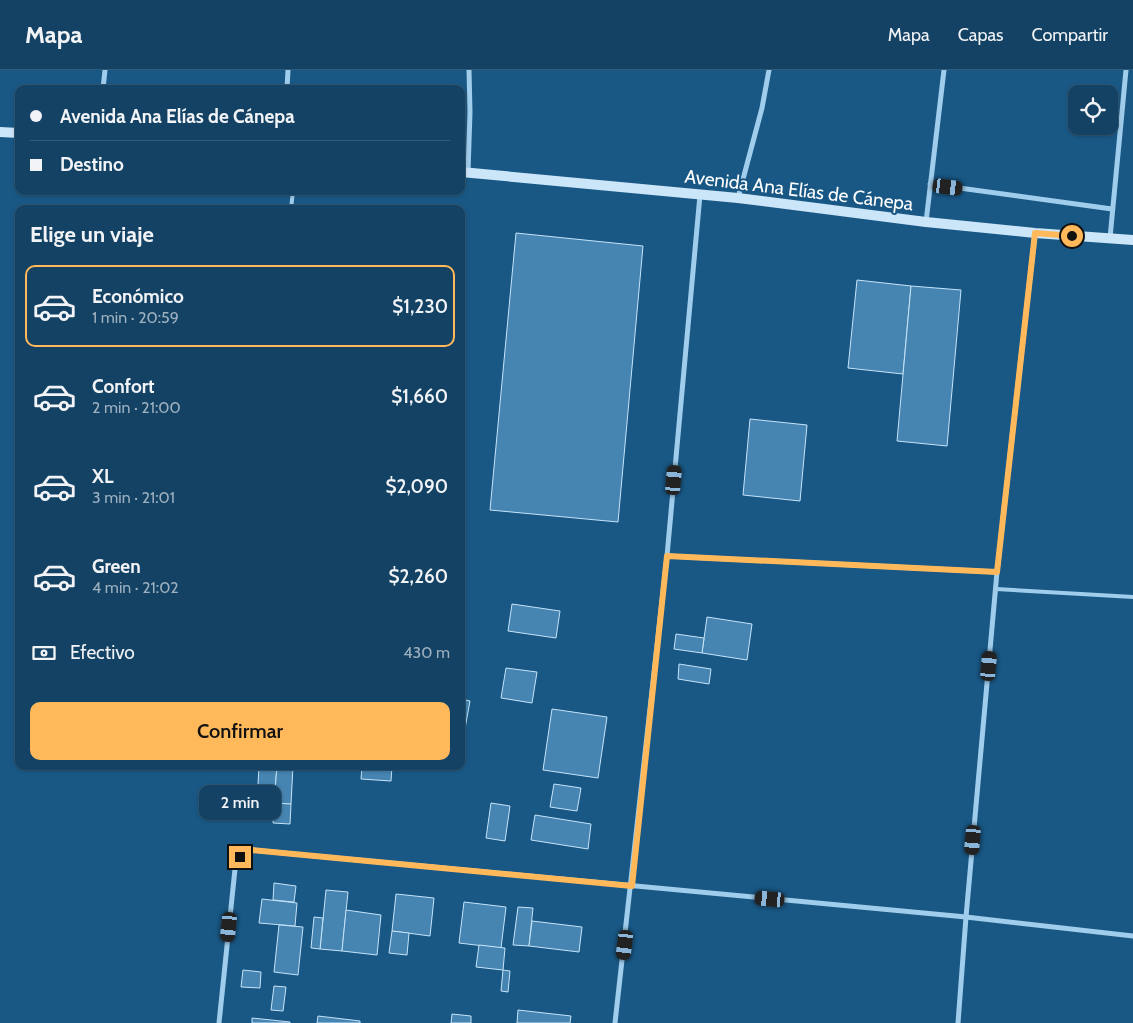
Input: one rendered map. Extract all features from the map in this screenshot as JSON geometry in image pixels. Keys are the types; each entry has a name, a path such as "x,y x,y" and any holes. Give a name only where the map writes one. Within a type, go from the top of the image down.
{"main road":[{"path":"0,132 15,133"},
{"name":"Avenida Ana Elías de Cánepa","path":"465,172 700,196 738,198 926,222 1035,233 1133,240"}],"street":[{"path":"103,85 105,70"},
{"path":"287,85 288,70"},
{"path":"465,162 470,112 469,70"},
{"path":"738,198 762,108 769,70"},
{"path":"926,222 944,70"},
{"path":"1110,239 1126,70"},
{"path":"930,184 1112,208"},
{"path":"616,1023 667,556 700,196"},
{"path":"958,1023 997,572 1035,233"},
{"path":"667,556 997,572"},
{"path":"219,1023 235,869 240,857 252,850 966,917 1133,936"}],"lane":[{"path":"996,589 1133,597"}],"building":[{"path":"516,233 643,246 618,522 490,510"},
{"path":"857,280 911,286 903,374 848,368"},
{"path":"911,286 961,290 947,446 897,441"},
{"path":"750,419 807,425 800,501 743,495"},
{"path":"512,604 560,611 556,638 508,631"},
{"path":"707,617 752,624 747,660 702,653"},
{"path":"676,634 704,638 702,653 674,649"},
{"path":"679,664 711,669 709,684 678,679"},
{"path":"506,668 537,672 532,703 501,698"},
{"path":"465,700 470,701 465,723"},
{"path":"552,709 607,717 598,778 543,770"},
{"path":"259,770 277,770 274,803 257,802"},
{"path":"277,770 293,770 291,804 274,803"},
{"path":"362,770 392,770 391,781 361,779"},
{"path":"554,784 581,788 577,811 550,807"},
{"path":"274,803 291,804 290,824 273,823"},
{"path":"491,803 510,806 505,841 486,838"},
{"path":"535,815 591,824 588,849 531,840"},
{"path":"274,883 296,886 294,902 273,900"},
{"path":"326,890 348,892 342,951 320,949"},
{"path":"396,894 434,898 430,936 392,931"},
{"path":"262,899 297,903 295,926 259,923"},
{"path":"464,902 506,907 501,948 459,943"},
{"path":"518,907 533,908 529,946 513,945"},
{"path":"346,910 381,915 377,955 342,951"},
{"path":"314,917 323,918 320,949 311,948"},
{"path":"532,921 582,927 579,952 529,946"},
{"path":"279,925 303,927 298,975 274,972"},
{"path":"392,931 409,933 407,955 389,953"},
{"path":"479,945 505,948 503,970 476,967"},
{"path":"243,970 261,972 260,988 241,987"},
{"path":"503,970 510,971 508,992 501,991"},
{"path":"274,986 286,987 283,1011 271,1010"},
{"path":"518,1010 571,1016 570,1023 517,1023"},
{"path":"452,1014 471,1016 471,1023 451,1023"},
{"path":"318,1016 360,1021 360,1023 317,1023"},
{"path":"252,1018 290,1022 290,1023 252,1023"}],"route":[{"path":"240,857 252,850 632,886 667,556 997,572 1035,233 1072,236"}]}
